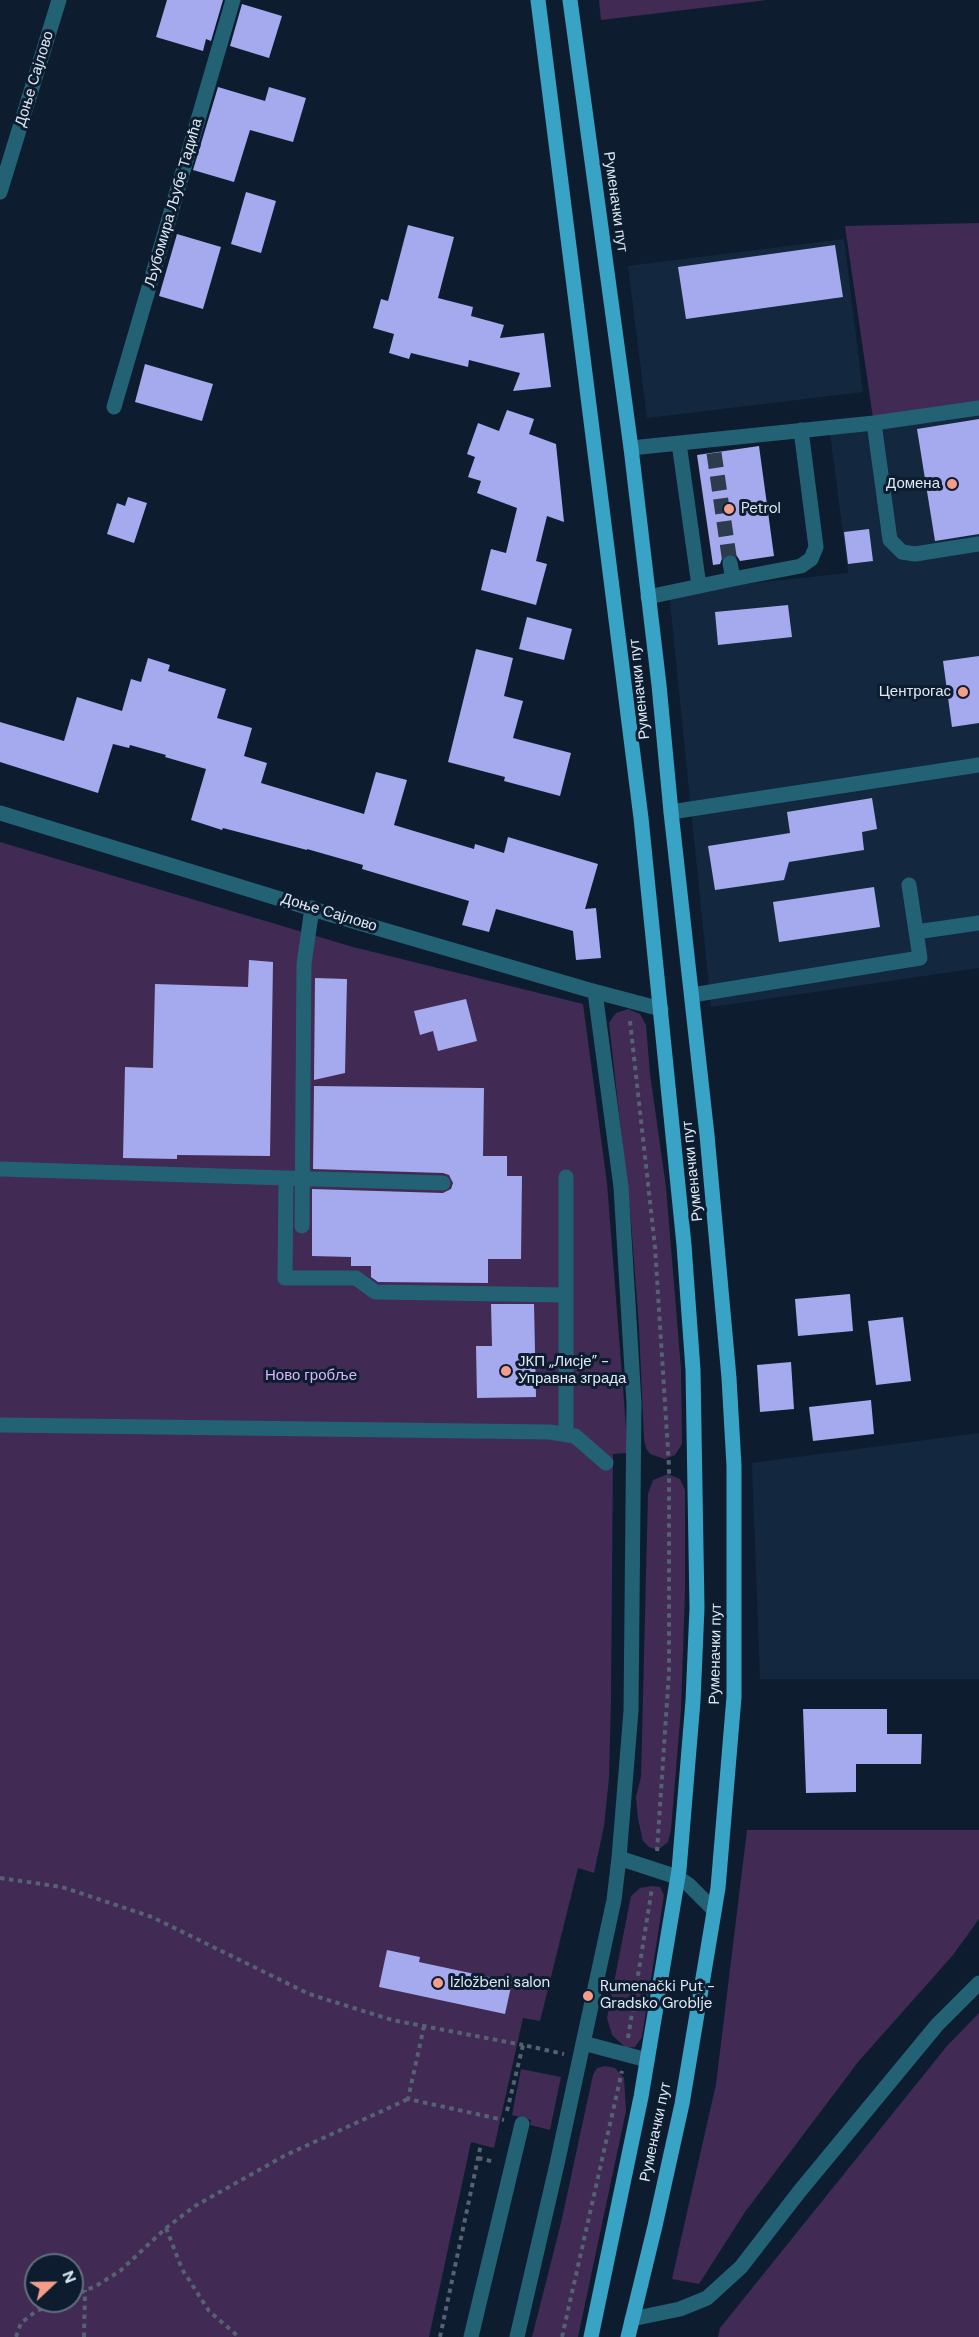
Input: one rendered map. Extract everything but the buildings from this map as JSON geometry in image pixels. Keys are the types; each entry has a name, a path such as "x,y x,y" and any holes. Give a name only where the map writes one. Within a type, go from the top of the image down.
{"main road":[{"name":"Руменачки пут","path":"538,0 621,649 661,1009 684,1245 693,1370 696,1467 697,1608 686,1801 677,1877 647,2061 591,2337"},
{"name":"Руменачки пут","path":"570,0 631,448 659,685 719,1259 734,1466 734,1697 718,1888 682,2104 628,2337"}],"street":[{"name":"Доње Сајлово","path":"0,192 59,0"},
{"name":"Љубомира Љубе Тадића","path":"114,407 233,0"},
{"path":"631,448 679,443 712,446 801,430 874,423 979,408"},
{"path":"874,423 890,540 902,552 915,554 979,544"},
{"path":"648,597 801,566 811,559 816,547 801,430"},
{"path":"679,443 699,586"},
{"path":"730,563 733,579"},
{"path":"671,812 979,765"},
{"name":"Доње Сајлово","path":"0,813 595,992 661,1009"},
{"path":"692,995 920,958 909,885"},
{"path":"302,1226 304,964 312,908"},
{"path":"916,932 979,923"},
{"path":"517,2337 614,1900 632,1711 634,1403 621,1187 595,992"},
{"path":"0,1169 443,1183"},
{"path":"566,1177 566,1435"},
{"path":"286,1178 285,1278 356,1278 375,1292 566,1295"},
{"path":"0,1425 550,1432 575,1436 606,1463"},
{"path":"619,1858 677,1877 689,1885 714,1910"},
{"path":"632,2319 680,2309 707,2298 741,2266 937,2025 979,1983"},
{"path":"583,2043 647,2061"},
{"path":"471,2337 522,2124"}],"path":[{"path":"0,1878 62,1887 152,1917 309,1994 392,2019 566,2054"},
{"path":"408,2099 424,2026"},
{"path":"502,2131 523,2045"},
{"path":"84,2337 85,2290 120,2271 166,2228 195,2206 284,2156 408,2099 505,2120"},
{"path":"440,2337 481,2144"},
{"path":"478,2158 495,2162 498,2151"},
{"path":"166,2228 182,2269 209,2312 239,2337"},
{"path":"16,2337 21,2323 34,2313"}],"shaded area":[{"path":"844,239 863,392 647,418 628,266"},
{"path":"979,402 979,968 711,1007 669,592 848,573 829,425"},
{"path":"979,1433 979,1679 760,1679 752,1463"}],"green space":[{"path":"599,0 767,0 601,20"},
{"path":"979,223 979,402 873,418 845,226"},
{"name":"Ново гробље","path":"0,842 353,947 583,1004 607,1183 628,1453 613,1454 611,1700 609,1778 604,1826 594,1873 578,1868 540,2021 523,2018 494,2148 471,2142 429,2337 0,2337"},
{"path":"628,1009 640,1014 646,1025 650,1074 666,1187 681,1369 682,1444 675,1455 665,1459 650,1454 644,1439 631,1221 609,1023 616,1013"},
{"path":"668,1474 680,1479 685,1490 685,1591 681,1709 671,1830 668,1842 658,1850 649,1847 643,1841 636,1797 641,1777 648,1494 653,1480"},
{"path":"747,1830 979,1830 979,1919 953,1955 858,2062 745,2212 699,2284 672,2279 716,2084"},
{"path":"660,1887 664,1895 642,2037 635,2047 626,2048 612,2035 607,2018 631,1896 640,1888"},
{"path":"979,2013 979,2337 718,2337 720,2328 947,2046"},
{"path":"605,2066 615,2068 624,2078 626,2111 578,2337 532,2337 561,2223 593,2075 597,2068"},
{"path":"521,2069 561,2077 550,2130 530,2125 531,2120 512,2115"}],"tunnel":[{"path":"714,453 730,563"}],"place":[{"name":"Домена","path":"952,484"},
{"name":"Petrol","path":"729,509"},
{"name":"Центрогас","path":"963,692"},
{"name":"ЈКП „Лисје” - Управна зграда","path":"506,1371"},
{"name":"Izložbeni salon","path":"438,1983"},
{"name":"Rumenački Put - Gradsko Groblje","path":"588,1996"}]}
